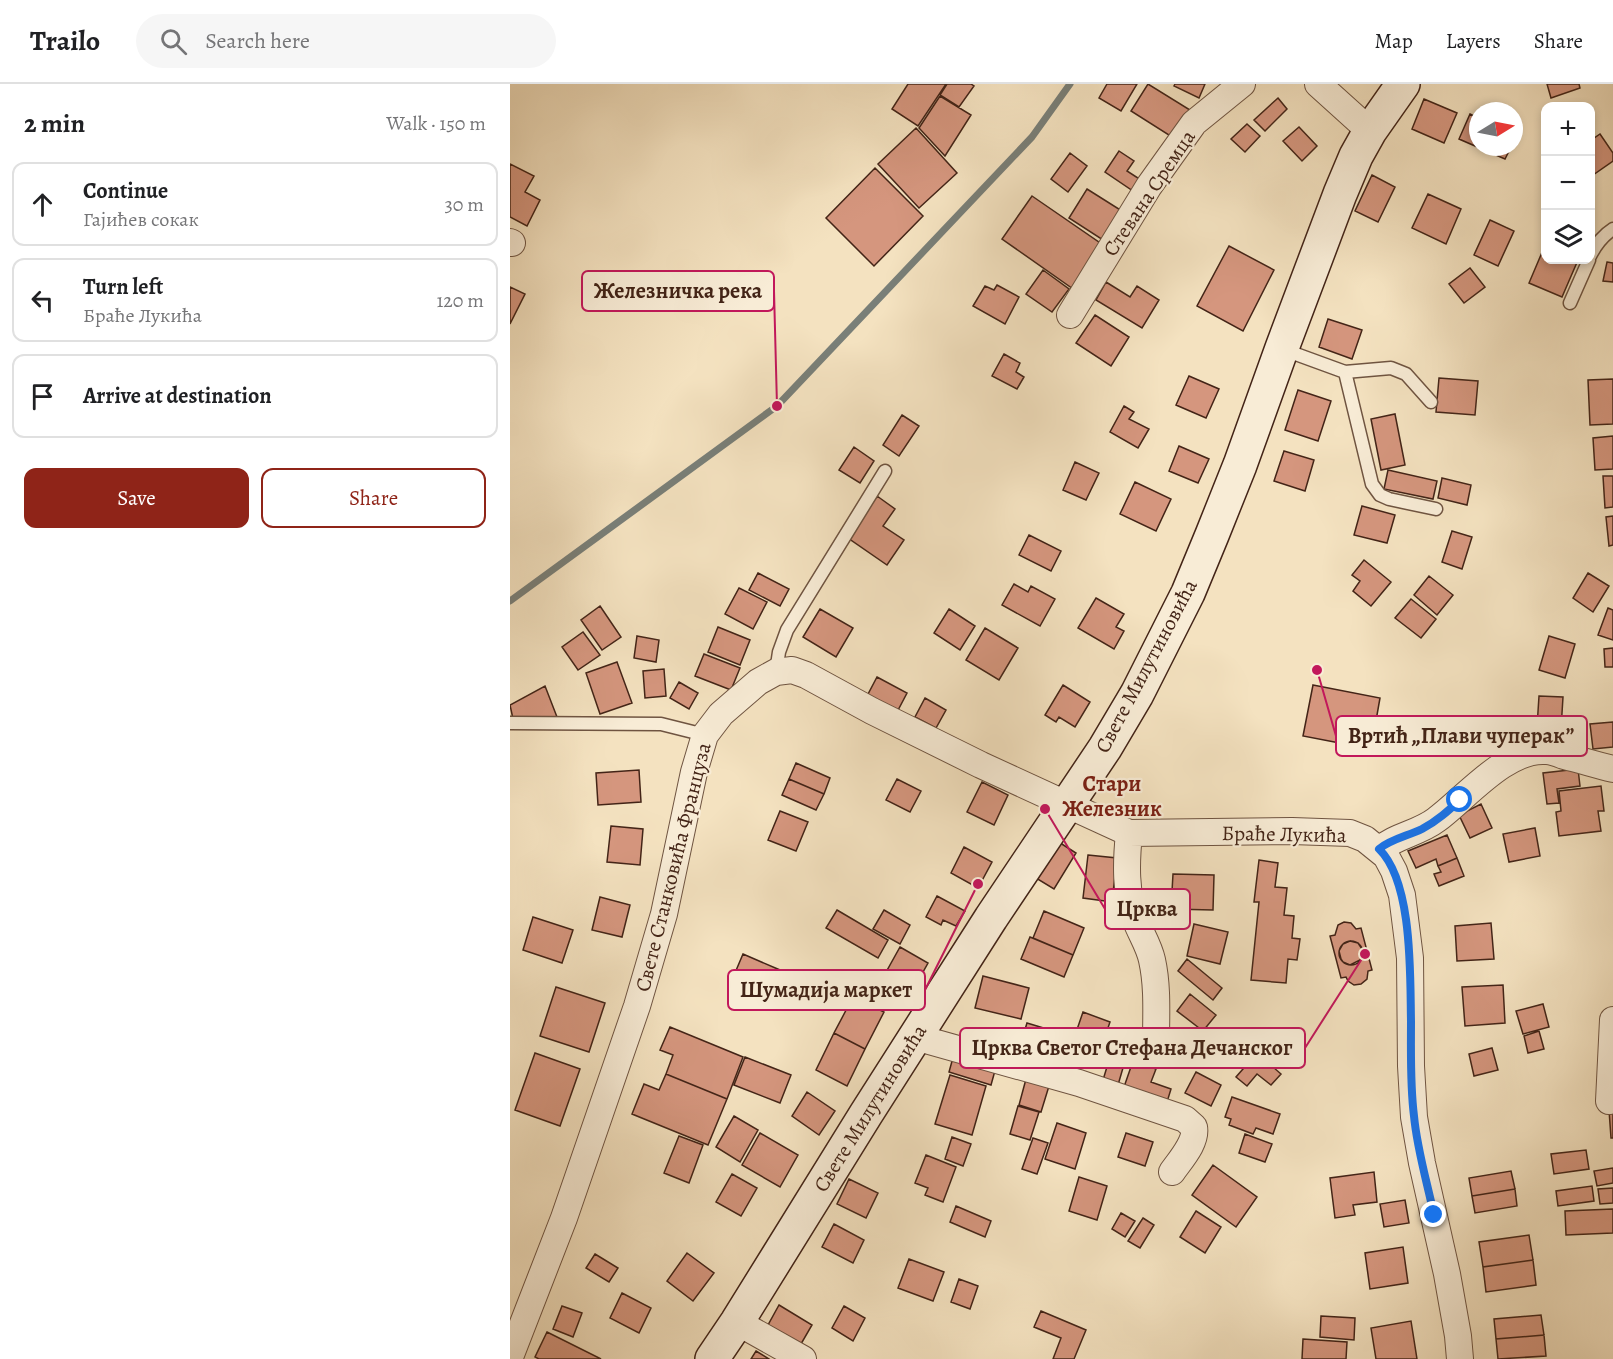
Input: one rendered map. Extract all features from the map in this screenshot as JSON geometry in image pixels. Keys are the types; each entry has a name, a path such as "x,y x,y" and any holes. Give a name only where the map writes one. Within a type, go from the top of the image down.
{"street":[{"name":"Стевана Сремца","path":"1070,315 1149,186 1194,123 1242,84"},
{"path":"1318,84 1370,131"},
{"name":"Свете Милутиновића","path":"712,1359 866,1113 1137,694 1188,593 1240,465 1356,156 1370,131 1403,84"},
{"path":"777,672 792,670 806,675 872,711 981,765 1067,804"},
{"name":"Свете Станковића Француза","path":"510,1357 564,1218 637,1006 664,914 693,772 705,735 721,714 759,682 777,672"},
{"path":"1379,849 1387,843 1431,824 1484,778 1517,758 1533,752 1546,751 1613,769"},
{"name":"Браће Лукића","path":"1067,804 1129,834 1292,831 1350,833 1365,839 1386,856 1402,895 1410,958 1414,1117 1449,1284 1460,1359"},
{"path":"1129,834 1128,888 1136,920 1152,956 1157,980 1156,1043"},
{"path":"1609,1101 1613,1020"},
{"path":"915,1037 1078,1083 1185,1119 1194,1127 1194,1135 1173,1172"},
{"path":"737,1322 803,1359"}],"lane":[{"path":"1595,245 1613,229"},
{"path":"1570,303 1587,264"},
{"path":"1282,348 1345,372 1391,368 1406,374 1431,402"},
{"path":"1345,372 1372,484 1380,495 1389,500 1436,509"},
{"path":"777,672 779,652 787,630 885,471"},
{"path":"510,723 661,724 705,735"}],"building":[{"path":"908,84 946,84 918,126 892,109"},
{"path":"947,84 974,86 959,107 940,95"},
{"path":"1107,84 1137,84 1121,111 1099,98"},
{"path":"1148,84 1190,110 1172,137 1131,111"},
{"path":"1175,84 1205,84 1199,98 1174,86"},
{"path":"1547,84 1579,84 1580,88 1551,98"},
{"path":"940,96 971,115 945,156 919,128"},
{"path":"1278,98 1287,109 1265,131 1254,120"},
{"path":"1424,99 1457,113 1444,143 1412,129"},
{"path":"1469,116 1469,143 1459,139"},
{"path":"1247,124 1260,136 1245,152 1231,139"},
{"path":"1299,127 1317,146 1302,161 1283,141"},
{"path":"916,128 957,173 919,208 878,164"},
{"path":"1600,134 1613,153 1613,161 1595,174 1595,156 1595,138"},
{"path":"1119,151 1134,161 1127,171 1141,180 1133,191 1105,172"},
{"path":"1070,153 1087,166 1068,192 1051,179"},
{"path":"510,164 534,176 525,192 540,200 527,226 510,217"},
{"path":"875,168 923,216 874,266 826,218"},
{"path":"1372,175 1395,187 1378,222 1355,211"},
{"path":"1087,189 1122,211 1103,240 1069,218"},
{"path":"1428,194 1461,209 1446,244 1412,228"},
{"path":"1032,196 1106,247 1076,291 1002,239"},
{"path":"1490,220 1514,231 1498,266 1474,255"},
{"path":"1229,246 1274,270 1243,331 1197,306"},
{"path":"1541,255 1541,264 1576,264 1562,297 1529,283"},
{"path":"1607,262 1613,263 1613,282 1603,281"},
{"path":"1470,268 1485,287 1464,303 1449,284"},
{"path":"1043,270 1069,289 1052,312 1026,294"},
{"path":"1106,282 1130,297 1137,286 1159,300 1142,328 1096,300"},
{"path":"997,285 1019,297 1005,324 973,306 985,286 994,290"},
{"path":"510,287 525,294 510,324"},
{"path":"1095,315 1129,337 1111,366 1076,343"},
{"path":"1328,319 1362,330 1352,359 1319,347"},
{"path":"1004,354 1020,363 1016,372 1024,377 1017,389 992,376"},
{"path":"1189,376 1219,389 1206,418 1176,405"},
{"path":"1439,378 1478,381 1475,415 1436,412"},
{"path":"1613,379 1613,424 1590,425 1588,380"},
{"path":"1298,390 1331,401 1318,441 1285,430"},
{"path":"1124,406 1134,412 1129,419 1149,429 1138,448 1110,432"},
{"path":"1395,414 1405,465 1381,470 1371,419"},
{"path":"902,415 919,426 899,456 883,445"},
{"path":"1613,436 1613,469 1595,470 1593,438"},
{"path":"1179,446 1209,459 1198,483 1169,471"},
{"path":"854,447 874,461 860,483 839,470"},
{"path":"1284,451 1314,460 1305,491 1274,481"},
{"path":"1075,462 1099,473 1086,500 1063,490"},
{"path":"1388,470 1437,481 1433,499 1384,489"},
{"path":"1603,476 1613,476 1613,507 1605,508"},
{"path":"1442,478 1471,485 1467,505 1438,498"},
{"path":"1135,482 1171,499 1156,531 1120,514"},
{"path":"877,496 895,509 883,526 904,540 887,565 848,538"},
{"path":"1362,506 1395,515 1387,543 1354,535"},
{"path":"1613,516 1613,545 1609,546 1606,517"},
{"path":"1452,531 1472,537 1462,569 1442,562"},
{"path":"1029,535 1061,551 1051,571 1019,555"},
{"path":"1364,560 1391,582 1371,606 1353,591 1360,581 1352,575"},
{"path":"758,573 789,589 780,606 749,590"},
{"path":"1588,573 1609,586 1593,612 1573,598"},
{"path":"1429,576 1453,595 1437,615 1414,595"},
{"path":"1014,584 1028,592 1031,586 1055,599 1040,626 1002,605"},
{"path":"739,588 767,602 753,629 725,614"},
{"path":"1096,598 1124,614 1116,627 1124,631 1114,649 1078,628"},
{"path":"1411,599 1436,619 1421,638 1395,618"},
{"path":"600,606 621,637 602,650 581,620"},
{"path":"1608,608 1613,610 1613,640 1598,635"},
{"path":"820,609 853,628 836,657 803,637"},
{"path":"949,609 975,626 960,650 934,633"},
{"path":"718,627 750,640 740,665 708,652"},
{"path":"985,628 1018,648 999,680 966,660"},
{"path":"583,632 600,655 578,670 562,647"},
{"path":"637,636 659,640 656,662 634,658"},
{"path":"1549,636 1575,644 1565,678 1539,670"},
{"path":"1613,648 1613,667 1605,667 1604,649"},
{"path":"704,654 740,668 731,690 695,676"},
{"path":"617,662 632,703 600,714 586,673"},
{"path":"664,669 666,696 645,698 643,671"},
{"path":"877,677 907,693 896,714 866,698"},
{"path":"679,682 698,693 689,709 670,698"},
{"path":"1063,685 1090,702 1075,727 1059,717 1056,722 1045,715"},
{"path":"1313,685 1380,698 1371,749 1303,736"},
{"path":"545,686 557,717 513,719 510,705"},
{"path":"1539,696 1563,697 1561,729 1537,727"},
{"path":"925,698 946,710 936,728 915,717"},
{"path":"1613,722 1613,747 1593,749 1590,724"},
{"path":"796,763 830,778 824,794 789,779"},
{"path":"1578,769 1580,786 1557,789 1559,803 1547,804 1543,773"},
{"path":"639,770 641,802 598,805 596,773"},
{"path":"789,779 824,794 816,810 782,795"},
{"path":"897,779 921,791 910,812 886,800"},
{"path":"982,782 1008,795 994,825 967,812"},
{"path":"1601,786 1604,811 1598,811 1601,831 1559,836 1556,812 1561,811 1559,791"},
{"path":"1481,804 1492,828 1470,838 1459,815"},
{"path":"780,811 808,822 796,851 768,840"},
{"path":"611,826 643,829 640,865 607,862"},
{"path":"1535,828 1540,856 1509,862 1503,834"},
{"path":"1447,835 1457,858 1438,866 1436,859 1416,868 1408,851"},
{"path":"1054,839 1076,853 1054,889 1031,875"},
{"path":"964,847 992,862 978,888 951,873"},
{"path":"1088,855 1117,858 1112,902 1083,898"},
{"path":"1457,858 1464,876 1439,886 1434,874 1441,872 1438,866"},
{"path":"1259,860 1278,863 1275,887 1287,888 1284,915 1294,916 1292,938 1300,939 1297,960 1288,959 1286,983 1251,980 1259,902 1254,902"},
{"path":"1173,874 1214,875 1213,910 1171,909"},
{"path":"937,896 965,911 956,926 943,920 941,925 926,917"},
{"path":"600,897 630,905 622,937 592,930"},
{"path":"837,910 888,940 878,958 826,928"},
{"path":"884,910 910,925 900,944 873,929"},
{"path":"1044,911 1084,928 1073,955 1033,938"},
{"path":"533,917 573,930 562,963 523,950"},
{"path":"1344,922 1351,923 1356,929 1361,928 1372,970 1368,971 1367,979 1361,984 1354,985 1346,977 1341,978 1330,936 1335,935 1338,925","holes":["1350,941 1358,943 1363,953 1360,960 1350,965 1343,962 1339,951 1343,944"]},
{"path":"1491,923 1494,959 1457,961 1455,926"},
{"path":"1194,924 1228,932 1220,964 1187,956"},
{"path":"1030,937 1073,955 1064,977 1021,959"},
{"path":"1351,941 1356,942 1362,948 1362,958 1356,964 1351,965 1346,964 1340,958 1339,953 1340,948 1346,942"},
{"path":"900,947 928,963 913,990 885,974"},
{"path":"743,954 780,970 767,1002 729,987"},
{"path":"1187,959 1222,988 1213,1000 1178,971"},
{"path":"983,976 1029,988 1021,1019 975,1008"},
{"path":"1503,985 1505,1023 1465,1026 1462,987"},
{"path":"556,987 605,1003 589,1052 540,1036"},
{"path":"1190,994 1216,1015 1203,1031 1177,1011"},
{"path":"853,997 884,1012 865,1049 834,1033"},
{"path":"1543,1004 1549,1027 1523,1034 1516,1011"},
{"path":"1083,1012 1110,1022 1098,1057 1071,1047"},
{"path":"1027,1023 1057,1032 1048,1061 1018,1052"},
{"path":"670,1027 743,1057 727,1099 666,1074 673,1055 660,1050"},
{"path":"1539,1031 1544,1049 1528,1053 1524,1036"},
{"path":"834,1033 865,1049 847,1086 816,1070"},
{"path":"1492,1048 1498,1070 1474,1076 1469,1054"},
{"path":"535,1053 580,1069 560,1126 515,1110"},
{"path":"1257,1053 1281,1074 1271,1085 1257,1074 1247,1086 1236,1077"},
{"path":"954,1054 996,1067 991,1085 949,1072"},
{"path":"745,1057 791,1075 780,1103 734,1085"},
{"path":"1110,1057 1125,1061 1118,1085 1103,1080"},
{"path":"1133,1061 1156,1069 1151,1082 1171,1089 1167,1102 1124,1087"},
{"path":"1196,1072 1221,1085 1211,1106 1185,1093"},
{"path":"666,1074 727,1099 708,1145 632,1114 644,1084 659,1090"},
{"path":"950,1075 986,1086 972,1135 935,1124"},
{"path":"1026,1079 1049,1086 1041,1112 1019,1105"},
{"path":"807,1092 835,1111 819,1135 792,1116"},
{"path":"1232,1097 1280,1114 1273,1134 1256,1128 1253,1134 1229,1125 1231,1119 1225,1117"},
{"path":"1018,1106 1039,1112 1030,1140 1010,1134"},
{"path":"1609,1110 1613,1110 1613,1138 1611,1138"},
{"path":"734,1116 758,1130 740,1162 716,1147"},
{"path":"1057,1123 1086,1133 1075,1169 1045,1159"},
{"path":"760,1133 798,1155 780,1187 742,1165"},
{"path":"1126,1133 1153,1142 1145,1166 1118,1157"},
{"path":"1245,1134 1272,1144 1265,1162 1239,1153"},
{"path":"679,1136 703,1145 689,1183 664,1173"},
{"path":"952,1137 971,1144 963,1166 945,1159"},
{"path":"1033,1138 1048,1143 1037,1174 1022,1169"},
{"path":"1586,1150 1589,1169 1554,1174 1551,1154"},
{"path":"926,1155 956,1167 943,1202 925,1195 928,1188 915,1183"},
{"path":"1213,1165 1257,1197 1236,1227 1192,1195"},
{"path":"1613,1168 1613,1183 1597,1186 1594,1171"},
{"path":"1511,1171 1515,1189 1472,1196 1469,1178"},
{"path":"1374,1172 1377,1202 1353,1205 1355,1215 1335,1218 1330,1178"},
{"path":"732,1174 757,1188 741,1216 716,1202"},
{"path":"1079,1177 1107,1186 1097,1220 1069,1211"},
{"path":"849,1179 878,1193 866,1218 837,1204"},
{"path":"1592,1186 1594,1201 1558,1206 1556,1191"},
{"path":"1613,1188 1613,1203 1600,1204 1598,1189"},
{"path":"1515,1189 1517,1206 1475,1213 1472,1196"},
{"path":"1405,1200 1409,1223 1384,1227 1380,1204"},
{"path":"956,1206 991,1221 985,1237 950,1222"},
{"path":"1613,1209 1613,1233 1566,1235 1565,1211"},
{"path":"1196,1211 1221,1227 1205,1253 1180,1237"},
{"path":"1121,1213 1135,1221 1125,1237 1112,1229"},
{"path":"1143,1218 1154,1225 1140,1248 1128,1241"},
{"path":"834,1224 864,1240 853,1263 822,1247"},
{"path":"1529,1235 1533,1260 1483,1267 1479,1242"},
{"path":"1403,1247 1408,1283 1370,1289 1365,1253"},
{"path":"687,1253 714,1273 693,1301 667,1281"},
{"path":"595,1254 618,1268 609,1282 586,1268"},
{"path":"909,1259 944,1272 933,1301 898,1288"},
{"path":"1533,1260 1536,1285 1486,1292 1483,1267"},
{"path":"959,1279 978,1286 970,1309 951,1302"},
{"path":"622,1293 651,1308 639,1333 610,1318"},
{"path":"779,1305 812,1325 801,1344 768,1325"},
{"path":"562,1306 582,1313 573,1337 553,1329"},
{"path":"844,1306 865,1318 853,1341 832,1328"},
{"path":"1041,1311 1086,1330 1074,1359 1053,1359 1061,1338 1034,1327"},
{"path":"1541,1315 1544,1335 1496,1339 1494,1319"},
{"path":"1321,1316 1355,1318 1354,1340 1320,1337"},
{"path":"1411,1321 1417,1359 1376,1359 1371,1328"},
{"path":"547,1332 601,1359 539,1359 535,1357"},
{"path":"1544,1335 1546,1356 1498,1359 1496,1339"},
{"path":"1303,1339 1347,1342 1346,1359 1302,1359"},
{"path":"756,1351 769,1359 751,1359"}],"waterway":[{"path":"510,601 777,406 1032,137 1070,84"}],"place":[{"name":"Железничка река","path":"777,406"},
{"name":"Вртић „Плави чуперак”","path":"1317,670"},
{"name":"Црква","path":"1045,809"},
{"name":"Шумадија маркет","path":"978,884"},
{"name":"Црква Светог Стефана Дечанског","path":"1365,954"}],"district":[{"name":"Стари Железник","path":"1112,796"}],"route":[{"path":"1434,1215 1414,1117 1410,958 1402,895 1394,871 1386,856 1379,849 1387,843 1431,824 1460,800"}]}
